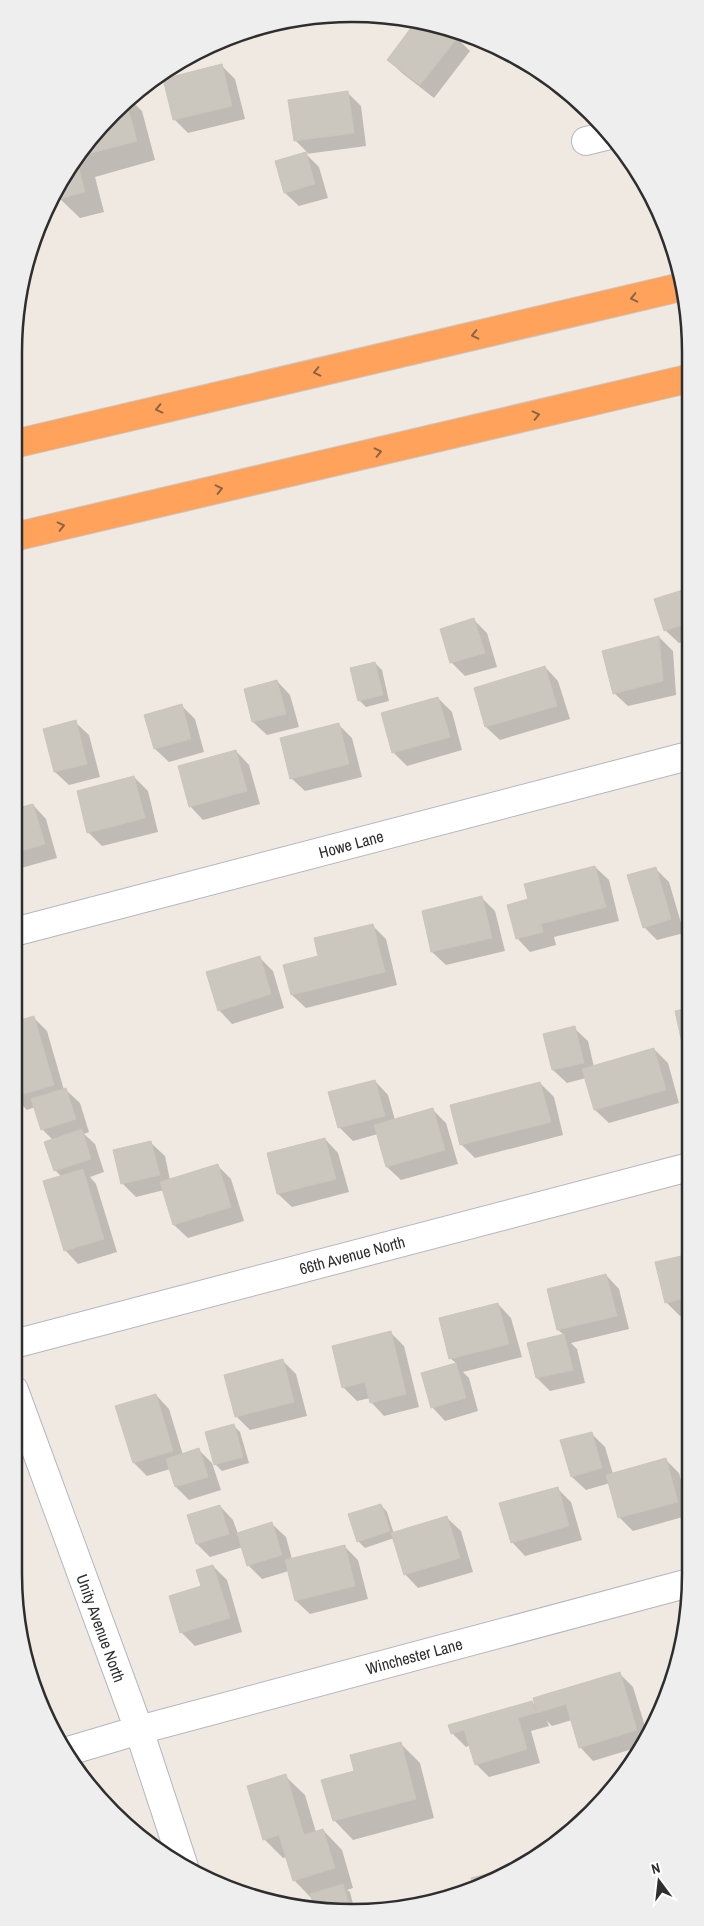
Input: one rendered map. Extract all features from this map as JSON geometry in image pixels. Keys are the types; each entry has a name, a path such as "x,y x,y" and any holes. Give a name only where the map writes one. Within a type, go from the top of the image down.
{"highway":[{"path":"22,442 675,288"},
{"path":"22,535 682,380"}],"street":[{"name":"Howe Lane","path":"22,930 682,758"},
{"name":"66th Avenue North","path":"22,1342 682,1169"},
{"name":"Unity Avenue North","path":"22,1412 139,1730 180,1855"},
{"name":"Winchester Lane","path":"73,1749 139,1730 681,1585"}],"building":[{"path":"411,28 456,39 420,85 387,60"},
{"path":"222,64 232,106 173,120 164,82 170,77"},
{"path":"348,91 354,133 294,141 288,100"},
{"path":"129,110 137,141 89,154"},
{"path":"306,152 315,184 284,193 275,161"},
{"path":"79,168 85,192 60,199"},
{"path":"682,590 682,625 664,631 654,599"},
{"path":"474,618 485,653 450,663 440,629"},
{"path":"659,636 663,681 613,694 602,651"},
{"path":"375,662 383,695 358,701 350,668"},
{"path":"545,666 557,706 485,727 474,688"},
{"path":"277,680 286,714 252,722 244,689"},
{"path":"438,697 450,737 392,753 381,713"},
{"path":"182,704 191,739 154,749 144,715"},
{"path":"76,720 87,764 54,772 43,729"},
{"path":"339,723 349,764 290,779 280,738"},
{"path":"236,750 247,791 189,807 178,766"},
{"path":"134,776 145,818 87,833 77,791"},
{"path":"33,804 45,844 22,851 22,807"},
{"path":"595,866 606,907 541,924 543,932 516,939 507,905 528,899 524,884"},
{"path":"656,867 671,919 643,928 627,875"},
{"path":"482,896 492,938 431,952 422,911"},
{"path":"373,924 385,972 291,995 283,965 318,956 314,938"},
{"path":"260,956 271,994 218,1011 206,972"},
{"path":"682,1010 682,1043 675,1011"},
{"path":"34,1016 54,1085 22,1095 22,1020"},
{"path":"575,1026 584,1063 552,1070 543,1034"},
{"path":"654,1048 666,1090 594,1110 582,1069"},
{"path":"375,1080 385,1116 338,1128 328,1092"},
{"path":"540,1082 551,1122 460,1145 450,1105"},
{"path":"66,1088 76,1119 41,1130 31,1099"},
{"path":"433,1108 445,1150 386,1167 374,1125"},
{"path":"82,1129 91,1159 54,1171 44,1142"},
{"path":"325,1138 336,1179 277,1194 267,1153"},
{"path":"151,1141 160,1175 121,1184 113,1150"},
{"path":"218,1164 231,1207 173,1225 160,1182"},
{"path":"83,1169 104,1239 64,1251 43,1181"},
{"path":"682,1256 682,1299 665,1303 655,1262"},
{"path":"606,1274 617,1316 557,1330 547,1289"},
{"path":"498,1303 509,1344 449,1359 439,1318"},
{"path":"391,1331 406,1394 370,1403 365,1382 342,1388 332,1346"},
{"path":"564,1334 573,1370 536,1378 527,1343"},
{"path":"283,1359 294,1402 235,1417 224,1375"},
{"path":"456,1363 466,1398 431,1408 421,1373"},
{"path":"156,1394 173,1451 133,1463 115,1406"},
{"path":"234,1424 243,1457 214,1465 205,1432"},
{"path":"592,1432 602,1468 571,1477 560,1440"},
{"path":"199,1448 208,1477 175,1487 166,1459"},
{"path":"666,1458 678,1502 618,1518 606,1475"},
{"path":"558,1487 569,1526 511,1543 499,1503"},
{"path":"381,1504 390,1531 357,1542 348,1514"},
{"path":"220,1505 229,1534 196,1544 187,1515"},
{"path":"447,1516 460,1558 404,1575 391,1533"},
{"path":"272,1522 282,1555 247,1566 237,1533"},
{"path":"345,1545 355,1586 295,1601 285,1560"},
{"path":"213,1565 230,1618 180,1633 169,1596 201,1586 196,1570"},
{"path":"620,1672 637,1730 579,1748 566,1704 537,1713 533,1698"},
{"path":"532,1701 536,1713 518,1718 527,1749 475,1765 464,1730 451,1734 448,1725"},
{"path":"401,1742 416,1799 333,1821 321,1780 354,1771 350,1755"},
{"path":"286,1774 304,1835 323,1829 335,1868 293,1881 279,1835 263,1840 247,1786"},
{"path":"489,1874 472,1881 471,1878"},
{"path":"343,1884 349,1903 312,1901 310,1894"}]}
